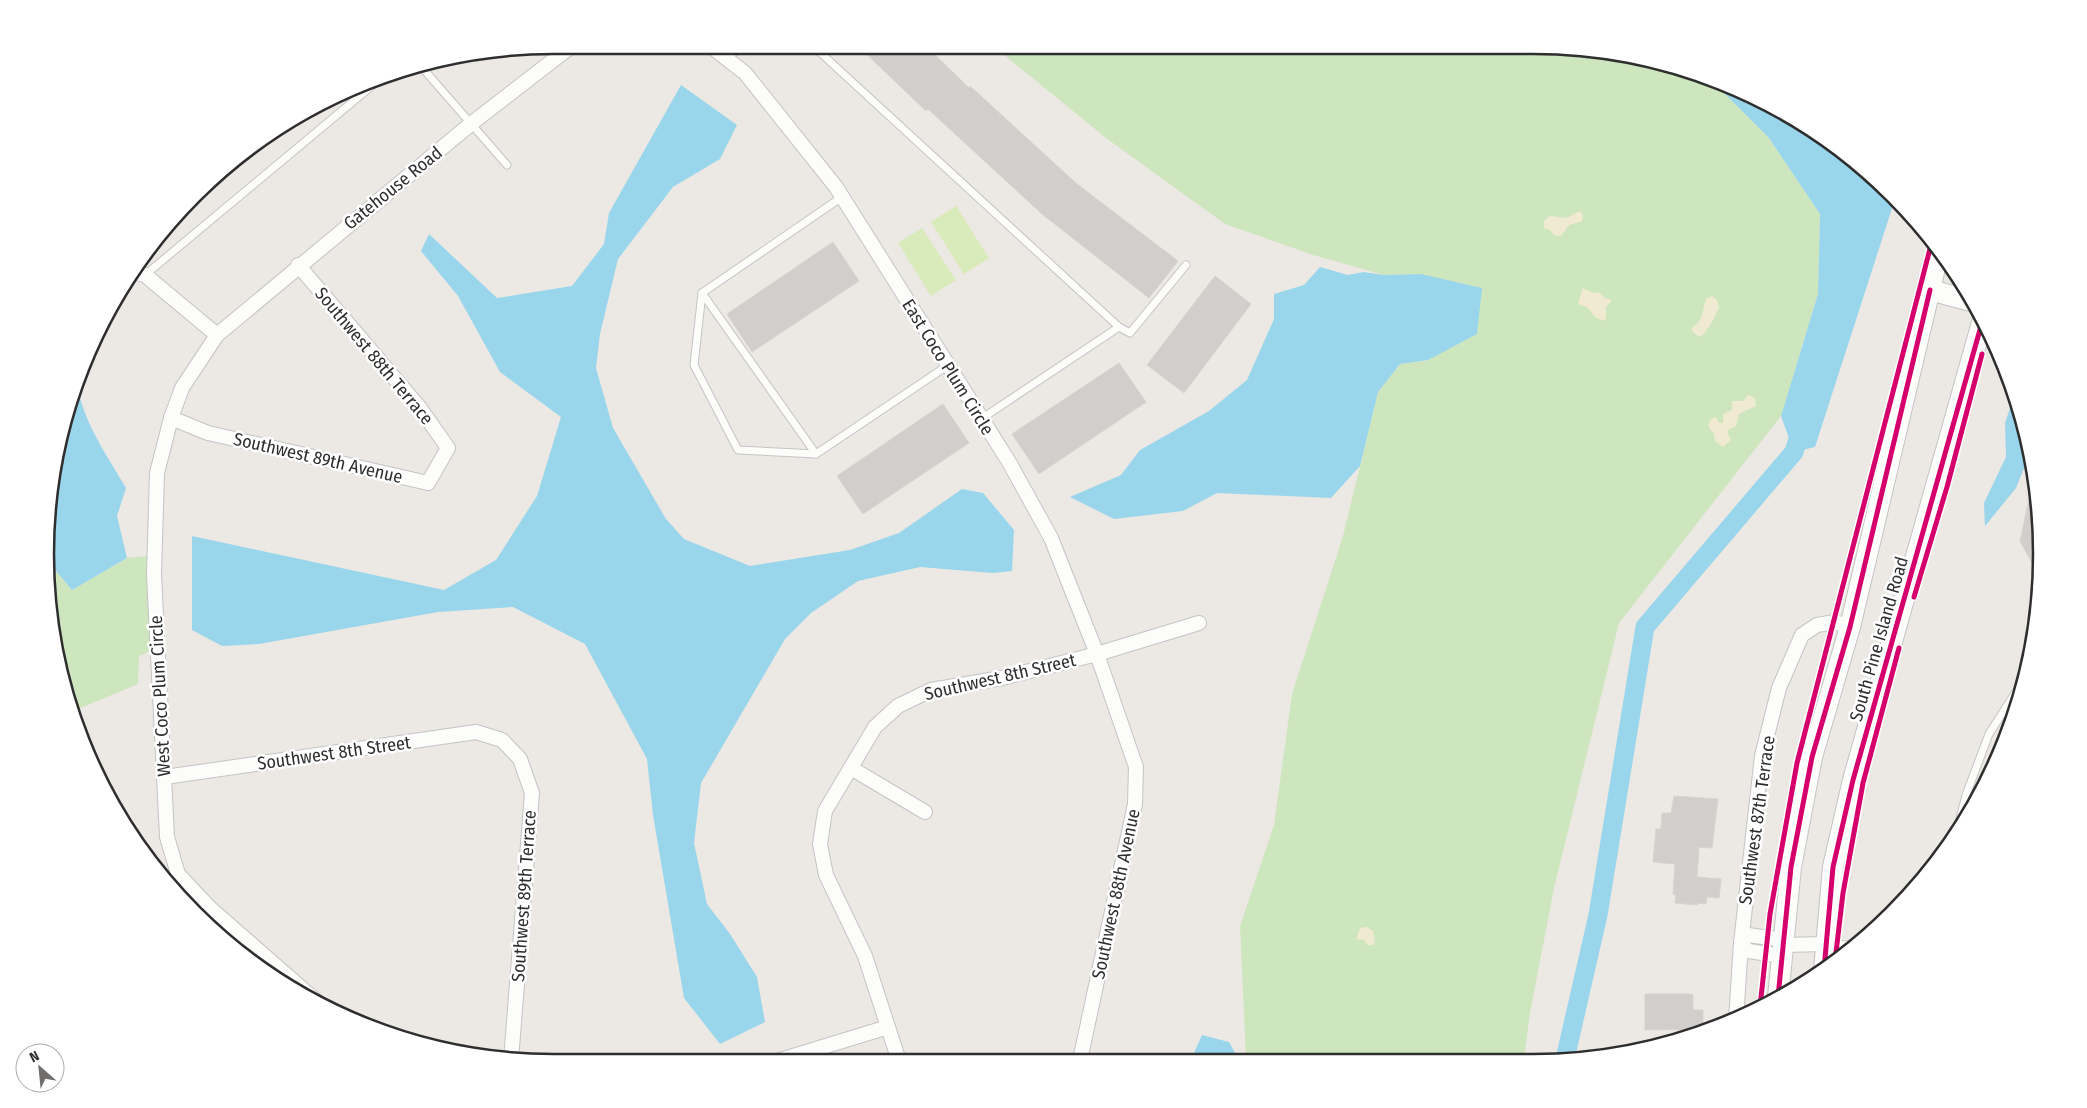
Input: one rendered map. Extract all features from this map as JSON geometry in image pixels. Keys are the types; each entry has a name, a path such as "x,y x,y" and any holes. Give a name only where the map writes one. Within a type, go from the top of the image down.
{"main road":[{"name":"South Pine Island Road","path":"1779,989 1791,867 1812,757 1850,627 1930,290 1939,262"},
{"path":"1930,290 1963,299"},
{"name":"South Pine Island Road","path":"1825,960 1833,867 1853,780 1980,329"}],"street":[{"name":"Gatehouse Road","path":"216,335 298,265 472,123 561,54"},
{"name":"East Coco Plum Circle","path":"720,54 745,73 836,187 1009,462 1051,538 1097,654 1124,729"},
{"name":"Southwest 88th Terrace","path":"298,265 420,408 448,448"},
{"path":"139,274 145,275 216,335"},
{"name":"West Coco Plum Circle","path":"216,335 182,388 171,418 157,473 154,574 167,837 178,874 210,908 292,980"},
{"name":"Southwest 89th Avenue","path":"171,418 208,433 428,483 448,448"},
{"name":"Southwest 87th Terrace","path":"1737,1011 1741,943 1762,756 1779,688 1802,635 1816,625 1835,622 1850,627"},
{"name":"Southwest 8th Street","path":"888,1027 866,956 826,875 820,844 825,811 875,727 898,706 931,690 1002,678 1097,654 1199,624"},
{"name":"Southwest 88th Avenue","path":"1081,1054 1135,804 1136,767 1124,729"},
{"name":"Southwest 8th Street","path":"165,777 476,732 502,740"},
{"name":"Southwest 89th Terrace","path":"502,740 520,759 532,793 513,1052"},
{"path":"851,768 925,812"},
{"path":"1741,943 1748,936 1777,939 1784,945 1826,944"},
{"path":"800,1054 888,1027 897,1054"}],"lane":[{"path":"727,60 733,54"},
{"path":"822,54 1119,327 1130,333 1186,265"},
{"path":"425,71 507,164"},
{"path":"145,275 366,91"},
{"path":"842,197 702,293 694,365 738,450 816,454 947,366"},
{"path":"702,293 816,454"},
{"path":"981,419 1119,327"},
{"path":"1962,811 1989,734 2012,699"},
{"path":"1826,944 1845,945"}],"green space":[{"path":"1003,54 1533,54 1566,55 1631,63 1694,80 1722,91 1769,138 1820,214 1818,294 1781,416 1619,623 1554,888 1530,1013 1525,1054 1246,1054 1240,926 1274,825 1292,694 1343,536 1378,392 1400,364 1428,360 1421,274 1384,275 1313,255 1225,224 1106,138"},
{"path":"956,206 989,258 964,274 931,222"},
{"path":"922,228 956,280 931,296 898,243"},
{"path":"148,556 151,651 139,656 138,684 78,709 63,652 58,619 54,569 72,590 127,558"}],"sand":[{"path":"1577,212 1583,215 1582,221 1569,225 1561,236 1554,235 1550,230 1544,228 1544,221 1550,216 1567,218"},
{"path":"1583,288 1593,293 1599,292 1605,298 1612,300 1606,307 1606,318 1603,321 1595,317 1587,307 1578,304"},
{"path":"1712,296 1716,299 1719,307 1708,328 1699,337 1692,331 1692,328 1699,322 1706,299"},
{"path":"1748,395 1755,398 1756,406 1739,414 1736,426 1727,432 1731,440 1723,447 1715,441 1714,434 1708,426 1711,419 1715,417 1720,423 1723,423 1723,414 1732,410 1732,401 1743,401"},
{"path":"1367,927 1373,931 1375,942 1373,945 1368,945 1364,940 1356,939 1360,928"}],"water":[{"path":"681,85 737,125 720,159 673,187 618,259 600,334 596,368 613,428 666,519 684,539 750,566 850,550 899,533 962,489 983,493 1014,530 1012,571 993,573 920,567 858,581 811,613 785,639 701,783 694,843 707,904 730,934 757,977 765,1022 720,1044 684,998 653,815 647,759 585,644 513,607 438,612 259,644 222,646 192,630 192,536 444,590 496,560 537,496 561,417 500,372 458,296 421,251 429,234 497,298 572,286 604,244 609,213"},
{"path":"1722,91 1754,105 1811,138 1838,157 1893,206 1815,447 1794,452 1781,416 1818,294 1820,214 1769,138"},
{"path":"1320,267 1348,275 1363,272 1384,275 1421,274 1482,288 1477,334 1428,360 1400,364 1378,392 1360,466 1331,498 1217,493 1183,511 1114,519 1070,497 1121,475 1140,450 1209,411 1247,380 1274,319 1274,294 1304,285"},
{"path":"80,395 89,422 126,488 117,516 127,558 72,590 54,569 55,521 63,456"},
{"path":"2011,406 2025,465 2016,488 1985,526 1984,503 2006,457 2005,423"},
{"path":"1202,1035 1229,1042 1236,1054 1194,1054"}],"building":[{"path":"866,54 934,54 969,88 970,86 1077,184 1178,261 1149,298 1042,214 928,109 926,111"},
{"path":"833,242 859,281 752,352 727,314"},
{"path":"1215,276 1251,304 1184,393 1147,365"},
{"path":"1119,363 1146,402 1039,474 1012,434"},
{"path":"943,404 969,443 863,514 837,476"},
{"path":"2030,496 2033,565 2020,541"},
{"path":"1674,796 1718,799 1712,848 1699,847 1697,877 1721,879 1719,898 1707,897 1706,904 1675,903 1676,895 1673,894 1675,864 1653,862 1656,829 1661,829 1662,813 1671,813"},
{"path":"1645,994 1691,994 1693,995 1693,1010 1703,1010 1703,1024 1694,1028 1645,1030"}],"waterway":[{"path":"1566,1053 1598,915 1645,627 1794,452 1801,429"}],"cycle path":[{"path":"1761,999 1770,914 1797,763 1930,249"},
{"path":"1779,989 1791,867 1812,757 1850,627 1930,290"},
{"path":"1825,960 1833,867 1853,780 1980,329"},
{"path":"1914,597 1947,487 1982,354"},
{"path":"1836,952 1843,893 1863,783 1899,648"}]}
